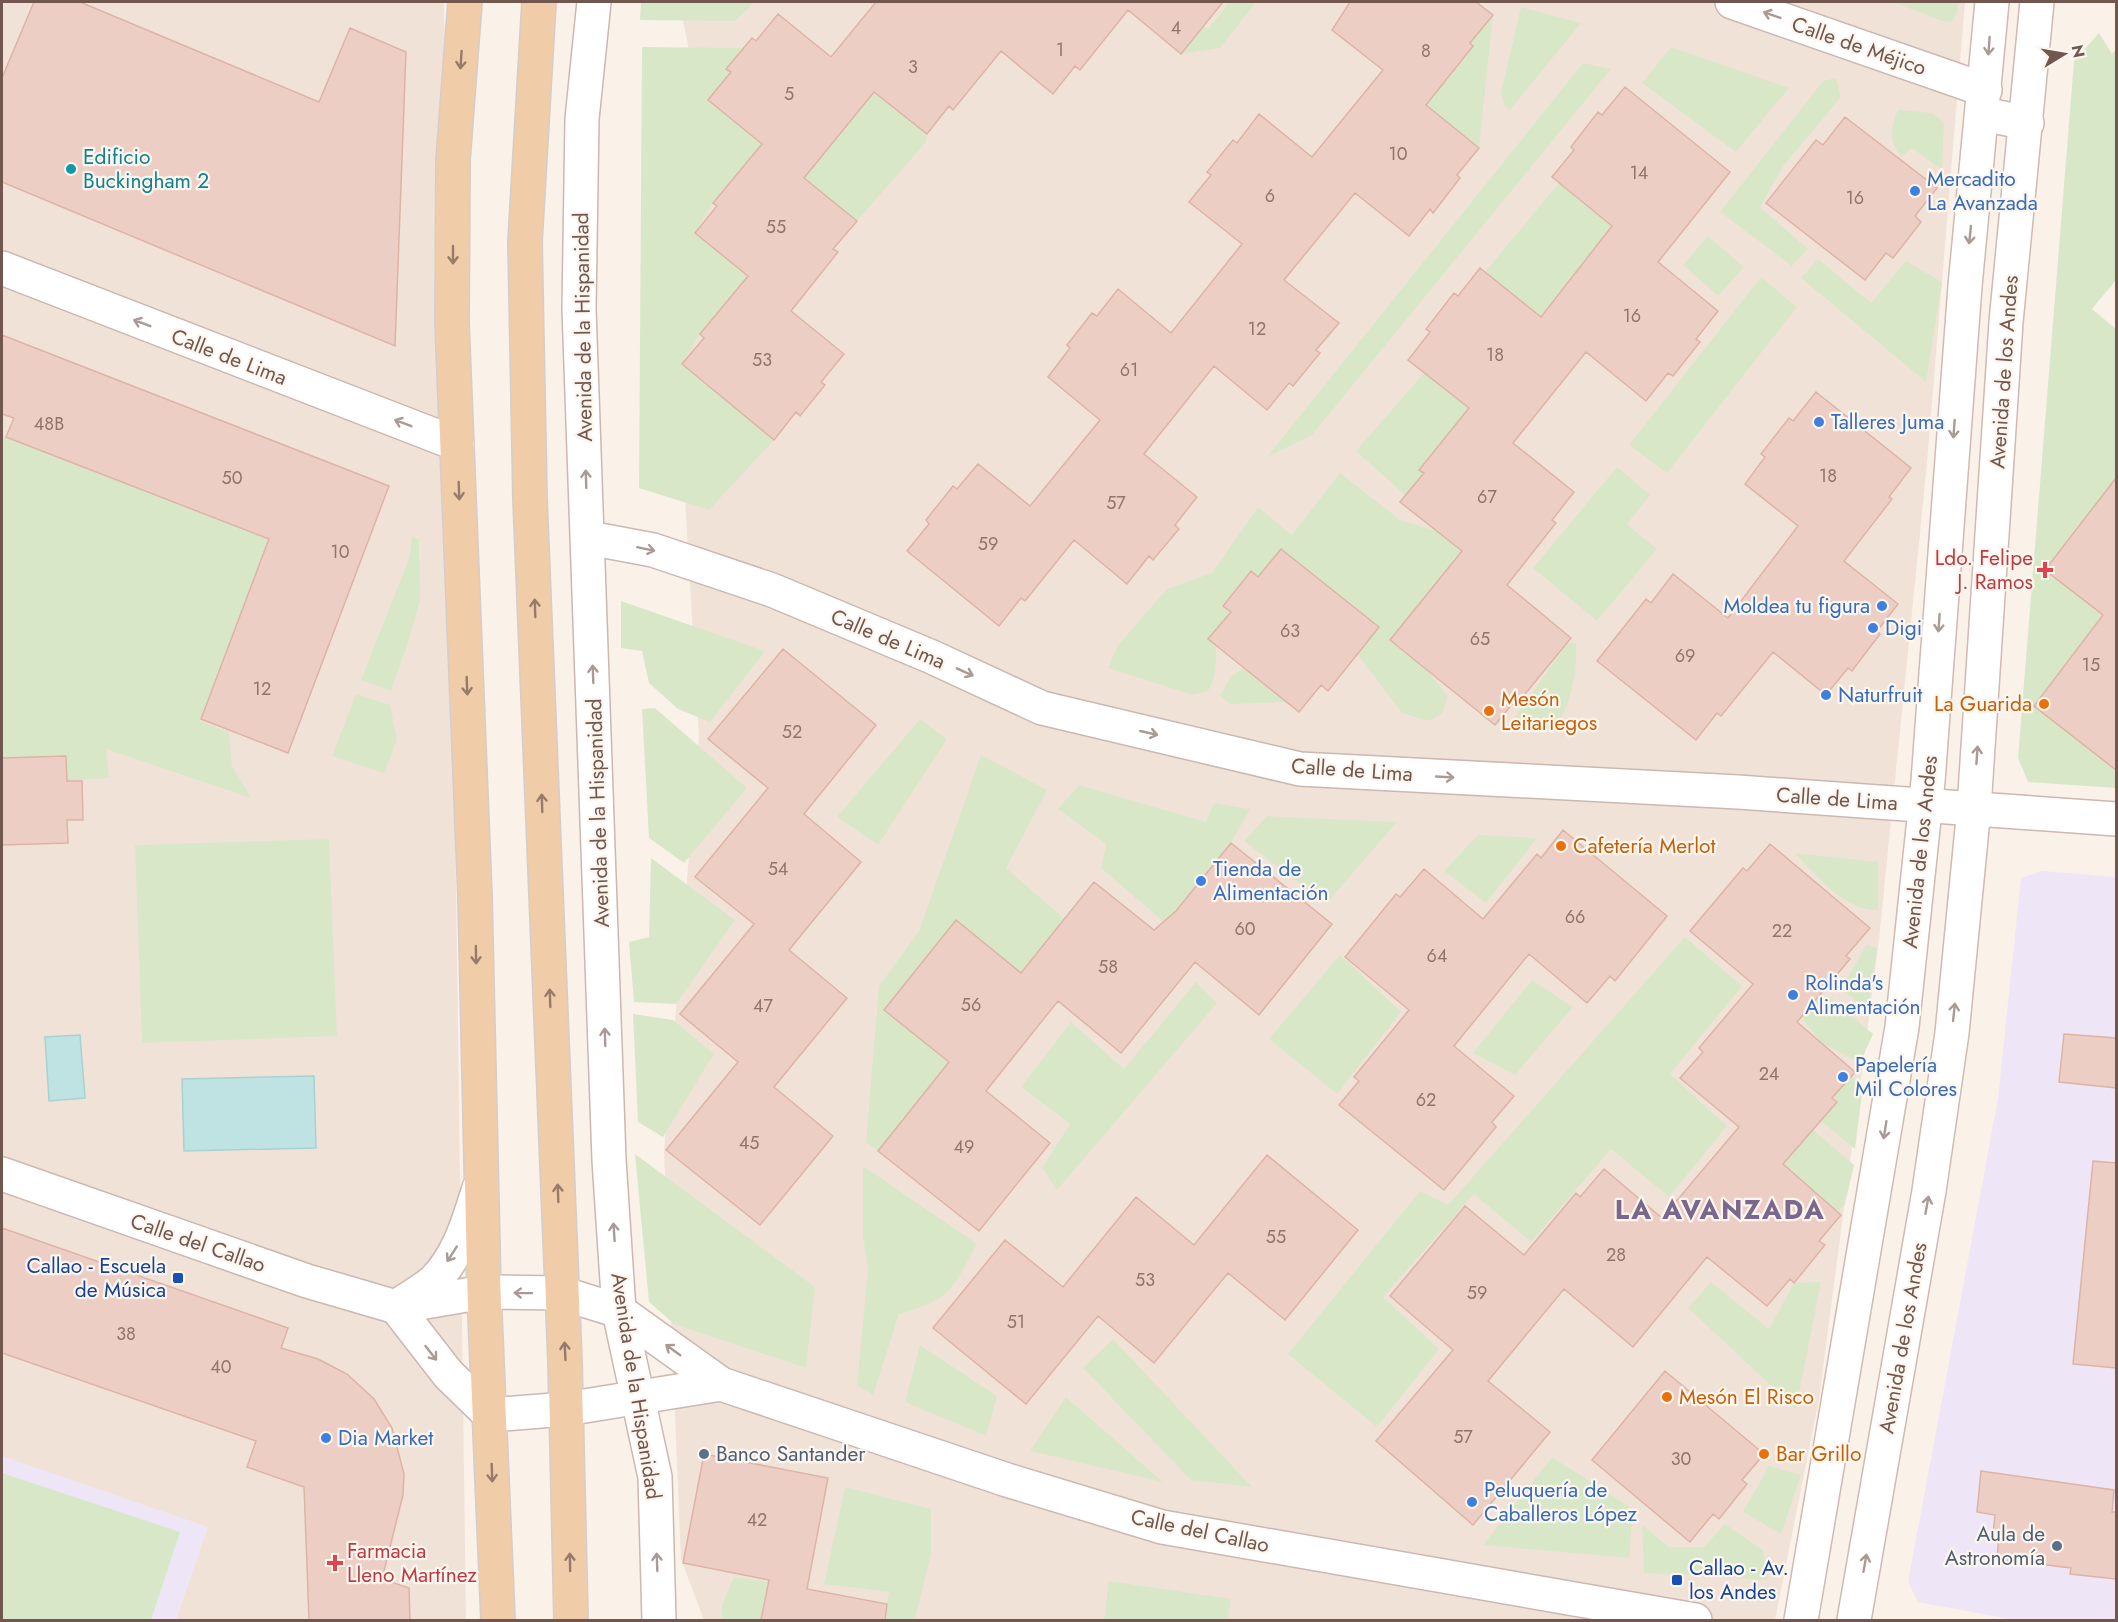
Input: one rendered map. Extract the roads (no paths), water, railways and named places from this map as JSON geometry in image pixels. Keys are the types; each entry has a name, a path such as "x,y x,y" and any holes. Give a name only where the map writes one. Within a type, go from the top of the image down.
{"main road":[{"path":"465,2 453,160 452,323 475,897 484,1292 498,1620"},
{"path":"539,2 525,242 530,499 566,1409 571,1620"}],"street":[{"name":"Avenida de la Hispanidad","path":"594,2 582,119 579,309 589,538 609,1160 619,1311 636,1398 655,1477 659,1620"},
{"name":"Calle de Méjico","path":"1732,2 1984,102"},
{"name":"Avenida de los Andes","path":"1802,1620 1902,1027 1924,806 1965,286 1992,2"},
{"name":"Avenida de los Andes","path":"1854,1620 1929,1191 1952,1033 1974,808 2006,322 2037,2"},
{"path":"1984,102 2027,123"},
{"name":"Calle de Lima","path":"2,268 458,444"},
{"name":"Calle de Lima","path":"589,538 653,550 772,590 932,657 1042,708 1300,769 1738,792 2116,819"},
{"name":"Calle del Callao","path":"2,1173 286,1274 396,1307 484,1292 561,1293 619,1311 721,1384 1007,1480 1162,1527 1695,1620"},
{"path":"482,1181 464,1238 434,1281 396,1307 448,1374 490,1414"},
{"name":"Calle del Callao","path":"490,1414 566,1409 721,1384"}],"water":[{"path":"80,1035 85,1098 49,1101 45,1037"},
{"path":"314,1076 316,1148 184,1151 182,1079"}],"place":[{"name":"Edificio Buckingham 2","path":"71,169"},
{"name":"Mercadito La Avanzada","path":"1915,191"},
{"name":"Talleres Juma","path":"1819,422"},
{"name":"Ldo. Felipe J. Ramos","path":"2045,570"},
{"name":"Moldea tu figura","path":"1882,606"},
{"name":"Digi","path":"1873,628"},
{"name":"Naturfruit","path":"1826,695"},
{"name":"La Guarida","path":"2044,704"},
{"name":"Mesón Leitariegos","path":"1489,711"},
{"name":"Cafetería Merlot","path":"1561,846"},
{"name":"Tienda de Alimentación","path":"1201,881"},
{"name":"Rolinda's Alimentación","path":"1793,995"},
{"name":"Papelería Mil Colores","path":"1843,1077"},
{"name":"Callao - Escuela de Música","path":"178,1278"},
{"name":"Mesón El Risco","path":"1667,1397"},
{"name":"Dia Market","path":"326,1438"},
{"name":"Banco Santander","path":"704,1454"},
{"name":"Bar Grillo","path":"1764,1454"},
{"name":"Peluquería de Caballeros López","path":"1472,1502"},
{"name":"Aula de Astronomía","path":"2057,1546"},
{"name":"Farmacia Lleno Martínez","path":"335,1563"},
{"name":"Callao - Av. los Andes","path":"1677,1580"}],"district":[{"name":"LA AVANZADA","path":"1720,1210"}]}
